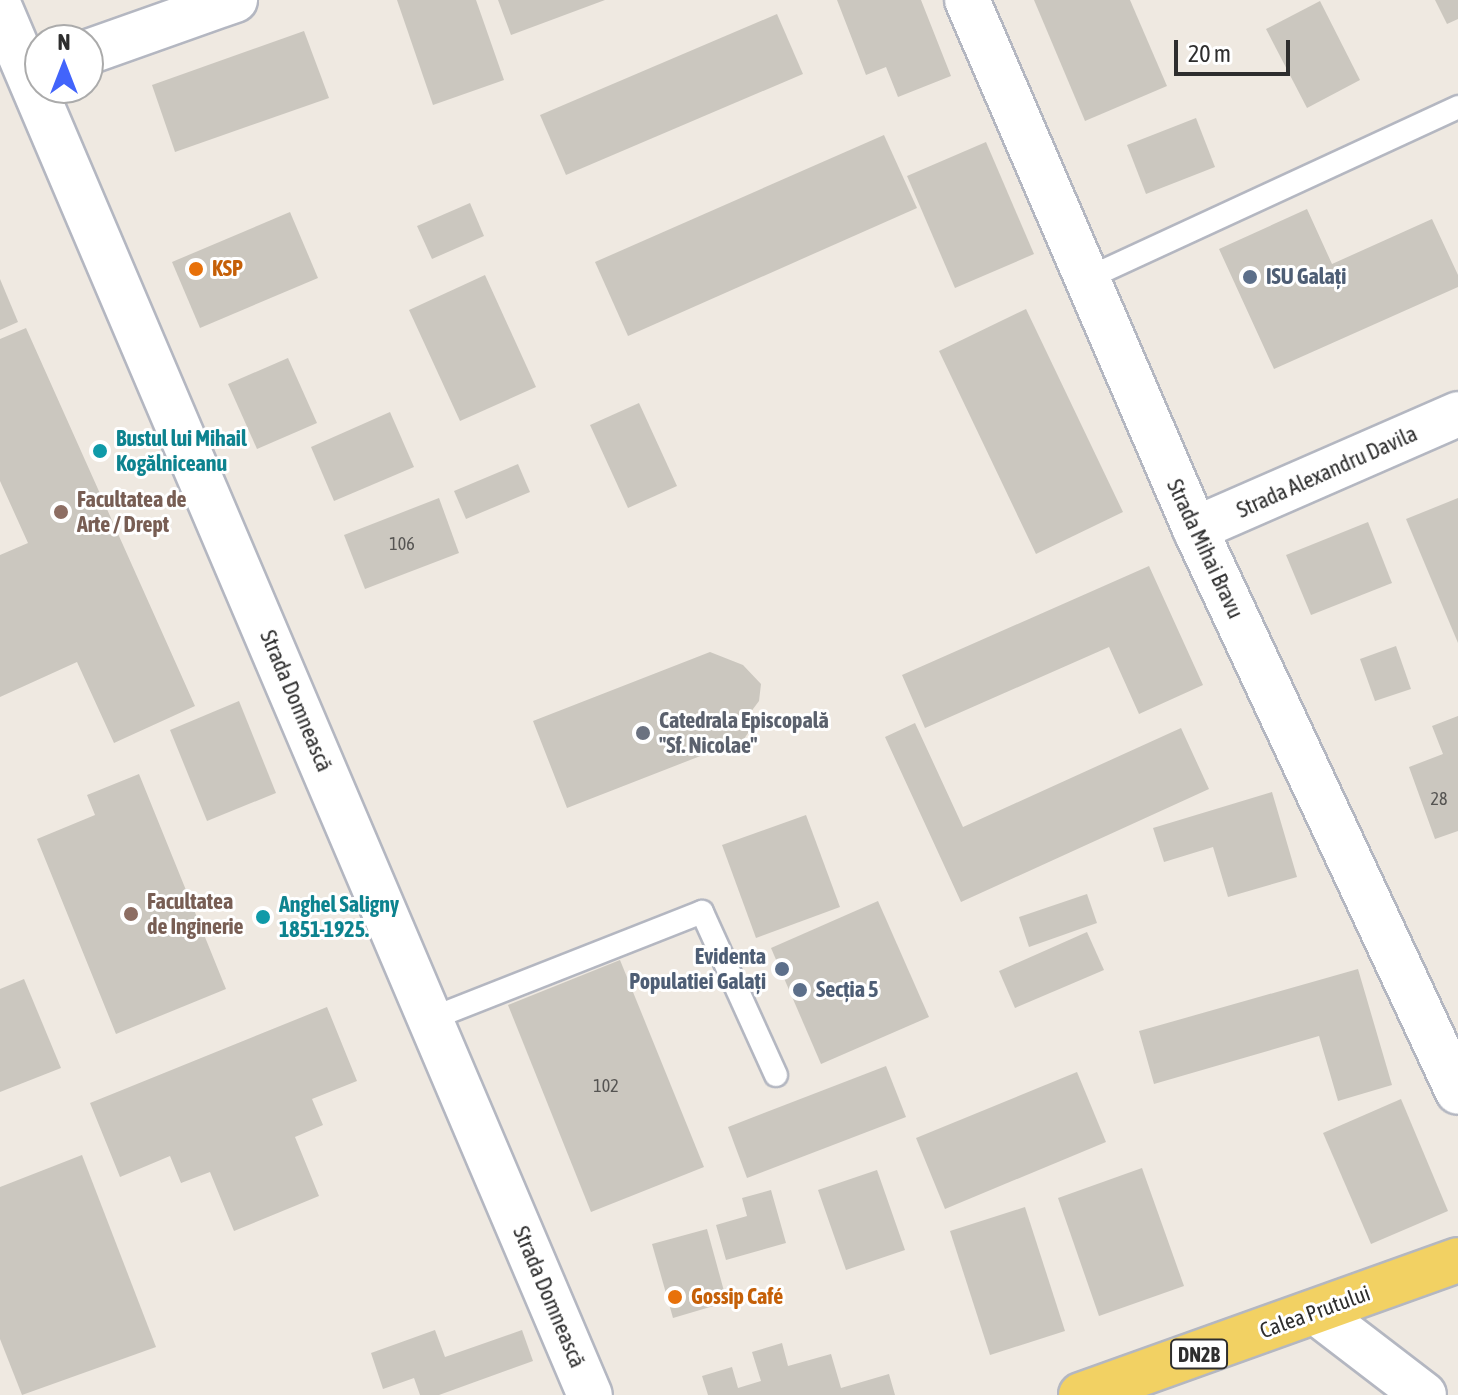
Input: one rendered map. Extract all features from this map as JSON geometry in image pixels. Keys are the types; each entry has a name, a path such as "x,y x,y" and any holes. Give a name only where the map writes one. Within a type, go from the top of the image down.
{"main road":[{"name":"Calea Prutului","path":"1081,1395 1458,1260"}],"street":[{"path":"104,46 235,0"},
{"name":"Strada Mihai Bravu","path":"967,0 1195,529 1458,1092"},
{"name":"Strada Domnească","path":"0,8 23,75 433,1018 590,1395"},
{"name":"Strada Alexandru Davila","path":"1195,529 1458,414"},
{"path":"1316,1312 1424,1395"}],"lane":[{"path":"1086,279 1458,107"},
{"path":"433,1018 702,912 776,1075"}],"building":[{"path":"397,0 476,0 504,80 433,105"},
{"path":"498,0 605,0 511,35"},
{"path":"837,0 921,0 951,76 898,97 886,67 866,75"},
{"path":"1034,0 1130,0 1167,86 1085,121"},
{"path":"1435,0 1458,0 1458,19 1447,24"},
{"path":"1320,1 1360,80 1307,108 1266,29"},
{"path":"777,14 803,74 566,175 540,115"},
{"path":"304,31 329,98 175,152 152,85"},
{"path":"1196,118 1215,167 1146,194 1127,145"},
{"path":"884,135 917,208 628,336 595,262"},
{"path":"986,142 1034,254 955,288 907,176"},
{"path":"470,203 484,236 432,259 417,226"},
{"path":"1307,209 1332,264 1432,219 1458,275 1458,287 1274,369 1219,249"},
{"path":"290,212 318,278 200,328 172,262"},
{"path":"485,275 536,387 460,421 409,310"},
{"path":"0,279 18,322 0,330"},
{"path":"1026,309 1123,512 1036,554 939,351"},
{"name":"Facultatea de Arte / Drept","path":"26,328 195,706 114,743 77,662 0,697 0,555 28,543 0,481 0,339"},
{"path":"288,358 317,423 257,449 228,384"},
{"path":"639,403 677,486 628,508 590,425"},
{"path":"390,412 414,467 334,501 311,447"},
{"path":"518,464 530,492 466,519 454,491"},
{"path":"439,498 459,553 365,589 344,535"},
{"path":"1458,498 1458,643 1406,519"},
{"path":"1368,522 1392,583 1311,615 1286,555"},
{"path":"1149,566 1203,685 1139,714 1109,647 925,728 902,675"},
{"path":"1396,646 1411,689 1375,701 1360,659"},
{"name":"Catedrala Episcopală \"Sf. Nicolae\"","path":"710,652 743,665 761,684 759,701 750,713 752,727 744,739 567,808 533,721"},
{"path":"239,701 276,793 207,821 170,730"},
{"path":"1458,716 1458,831 1435,839 1409,767 1443,754 1432,726"},
{"path":"915,723 963,827 1181,728 1209,789 961,902 885,737"},
{"name":"Facultatea de Inginerie","path":"139,774 226,989 116,1034 37,839 95,815 87,795"},
{"path":"1272,792 1297,877 1228,897 1213,847 1164,862 1153,828"},
{"path":"806,815 840,907 756,938 722,845"},
{"path":"1087,894 1097,923 1029,947 1019,917"},
{"path":"878,901 929,1017 821,1064 771,948"},
{"path":"1087,932 1104,970 1015,1008 999,971"},
{"path":"620,960 704,1167 591,1212 508,1005"},
{"path":"1358,969 1392,1085 1338,1101 1319,1036 1154,1084 1139,1031"},
{"path":"24,979 61,1068 0,1092 0,989"},
{"path":"327,1007 357,1081 312,1099 323,1125 295,1137 319,1196 234,1231 210,1172 181,1183 170,1156 120,1177 90,1103"},
{"path":"886,1066 906,1117 747,1178 728,1127"},
{"path":"1077,1072 1106,1142 945,1209 916,1138"},
{"path":"1401,1099 1448,1211 1371,1244 1323,1133"},
{"path":"82,1155 156,1347 22,1395 0,1339 0,1187"},
{"path":"1142,1168 1184,1286 1099,1316 1058,1198"},
{"path":"877,1170 905,1250 846,1270 818,1190"},
{"path":"771,1190 786,1243 726,1260 716,1225 747,1216 742,1198"},
{"path":"1025,1207 1065,1331 990,1355 950,1231"},
{"path":"707,1229 727,1302 673,1318 652,1244"},
{"path":"435,1330 445,1357 522,1330 533,1361 439,1395 420,1395 414,1378 383,1389 371,1353"},
{"path":"782,1343 788,1366 831,1354 841,1388 889,1374 895,1395 708,1395 702,1376 732,1367 738,1388 761,1381 752,1352"}],"place":[{"name":"KSP","path":"196,269"},
{"name":"ISU Galați","path":"1250,277"},
{"name":"Bustul lui Mihail Kogălniceanu","path":"100,451"},
{"name":"Facultatea de Arte / Drept","path":"61,512"},
{"name":"Catedrala Episcopală \"Sf. Nicolae\"","path":"643,733"},
{"name":"Facultatea de Inginerie","path":"131,914"},
{"name":"Anghel Saligny 1851-1925.","path":"263,917"},
{"name":"Evidenta Populatiei Galați","path":"782,969"},
{"name":"Secția 5","path":"800,990"},
{"name":"Gossip Café","path":"675,1297"}]}
